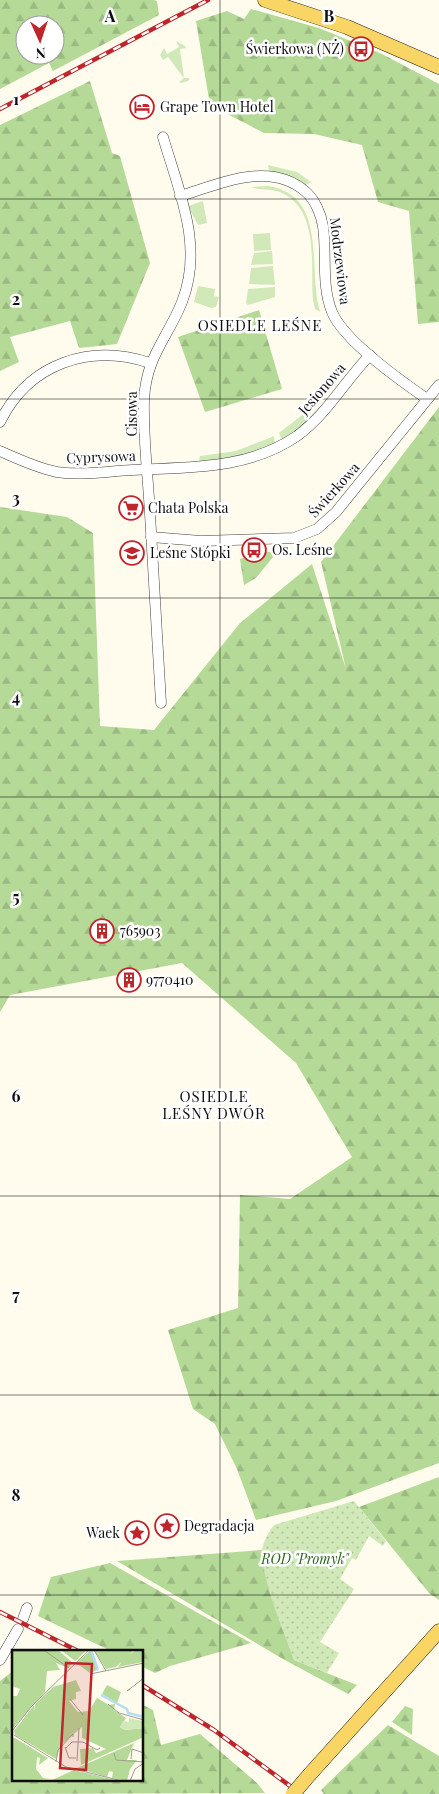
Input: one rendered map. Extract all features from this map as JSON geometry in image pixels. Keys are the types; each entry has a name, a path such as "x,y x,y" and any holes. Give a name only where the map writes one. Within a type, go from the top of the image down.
{"main road":[{"path":"265,0 347,26 439,67"},
{"path":"292,1794 439,1631"}],"street":[{"name":"Cisowa","path":"161,703 144,402 150,363 181,303 189,282 191,236 163,137"},
{"name":"Modrzewiowa","path":"180,196 258,175 282,177 302,188 310,196 321,217 326,288 332,313 348,336 427,400"},
{"path":"0,422 12,401 29,383 65,362 88,356 108,354 131,357 150,363"},
{"name":"Jesionowa","path":"147,469 231,464 254,458 277,448 315,420 370,355"},
{"name":"Świerkowa","path":"151,537 201,542 282,540 306,535 327,521 439,385"},
{"name":"Cyprysowa","path":"0,451 38,467 67,473 147,469"},
{"path":"23,1619 27,1608"},
{"path":"0,1660 18,1629"}],"green space":[{"path":"0,0 157,1 159,15 65,65 65,15 15,15 15,65 45,65 0,89"},
{"path":"251,9 319,28 382,54 439,84 439,322 418,324 409,211 378,202 362,145 314,134 264,133 210,105 196,21 227,11 244,19"},
{"path":"176,41 186,48 180,49 184,78 168,57 163,60 160,55 164,48 167,54 179,47"},
{"path":"50,65 64,65 53,71"},
{"path":"184,78 190,78 188,81 179,82"},
{"path":"90,81 112,153 120,156 150,263 117,344 79,348 70,321 10,337 19,362 0,371 0,125"},
{"path":"268,165 297,172 311,182 304,186 287,175 269,171"},
{"path":"268,186 287,192 300,203 308,218 312,236 320,312 315,309 313,300 311,241 308,226 294,201 282,193 251,187"},
{"path":"203,201 207,223 198,225 188,206"},
{"path":"270,233 271,250 254,251 253,234"},
{"path":"272,251 273,264 251,265 254,253"},
{"path":"273,266 275,285 249,284 251,268"},
{"path":"198,286 215,289 214,296 219,297 216,307 211,308 194,302"},
{"path":"275,287 275,297 248,305 246,303 248,289"},
{"path":"259,310 282,389 205,412 178,337"},
{"path":"439,407 439,1463 336,1501 256,1520 237,1469 215,1424 193,1409 168,1330 238,1308 240,1195 290,1199 352,1157 296,1063 182,963 10,995 0,1012 0,507 67,517 93,533 100,726 154,730 240,623 312,564 346,669 321,562"},
{"path":"306,412 312,418 284,439 281,438 279,433"},
{"path":"274,436 275,444 250,455 202,463 199,460 200,456 236,451"},
{"path":"265,552 277,552 256,578 244,585 240,559"},
{"path":"439,1477 439,1600 429,1593 359,1507"},
{"name":"ROD \"Promyk\"","path":"354,1501 386,1541 383,1546 369,1536 356,1560 352,1558 340,1579 354,1589 320,1642 339,1653 327,1673 294,1660 270,1592 263,1565 262,1549 274,1525"},
{"path":"262,1550 266,1575 294,1660 357,1685 348,1694 283,1659 117,1561"},
{"path":"110,1563 251,1643 170,1666 155,1673 144,1668 144,1650 109,1650 38,1616 51,1577"},
{"path":"12,1672 12,1782 144,1782 144,1706 153,1710 161,1745 200,1734 257,1783 265,1793 0,1794 0,1681"},
{"path":"405,1706 413,1709 412,1735 392,1722"},
{"path":"388,1725 439,1756 439,1794 324,1794 321,1790"}],"railway":[{"path":"0,109 208,0"},
{"path":"0,1612 76,1650"},
{"path":"144,1686 214,1730 301,1794"}],"place":[{"name":"Świerkowa (NŻ)","path":"361,49"},
{"name":"Grape Town Hotel","path":"142,107"},
{"name":"Chata Polska","path":"131,508"},
{"name":"Os. Leśne","path":"254,550"},
{"name":"Leśne Stópki","path":"132,553"},
{"name":"765903","path":"102,931"},
{"name":"9770410","path":"129,980"},
{"name":"Degradacja","path":"167,1526"},
{"name":"Waek","path":"137,1533"}],"district":[{"name":"OSIEDLE LEŚNE","path":"260,326"},
{"name":"OSIEDLE LEŚNY DWÓR","path":"214,1106"}]}
